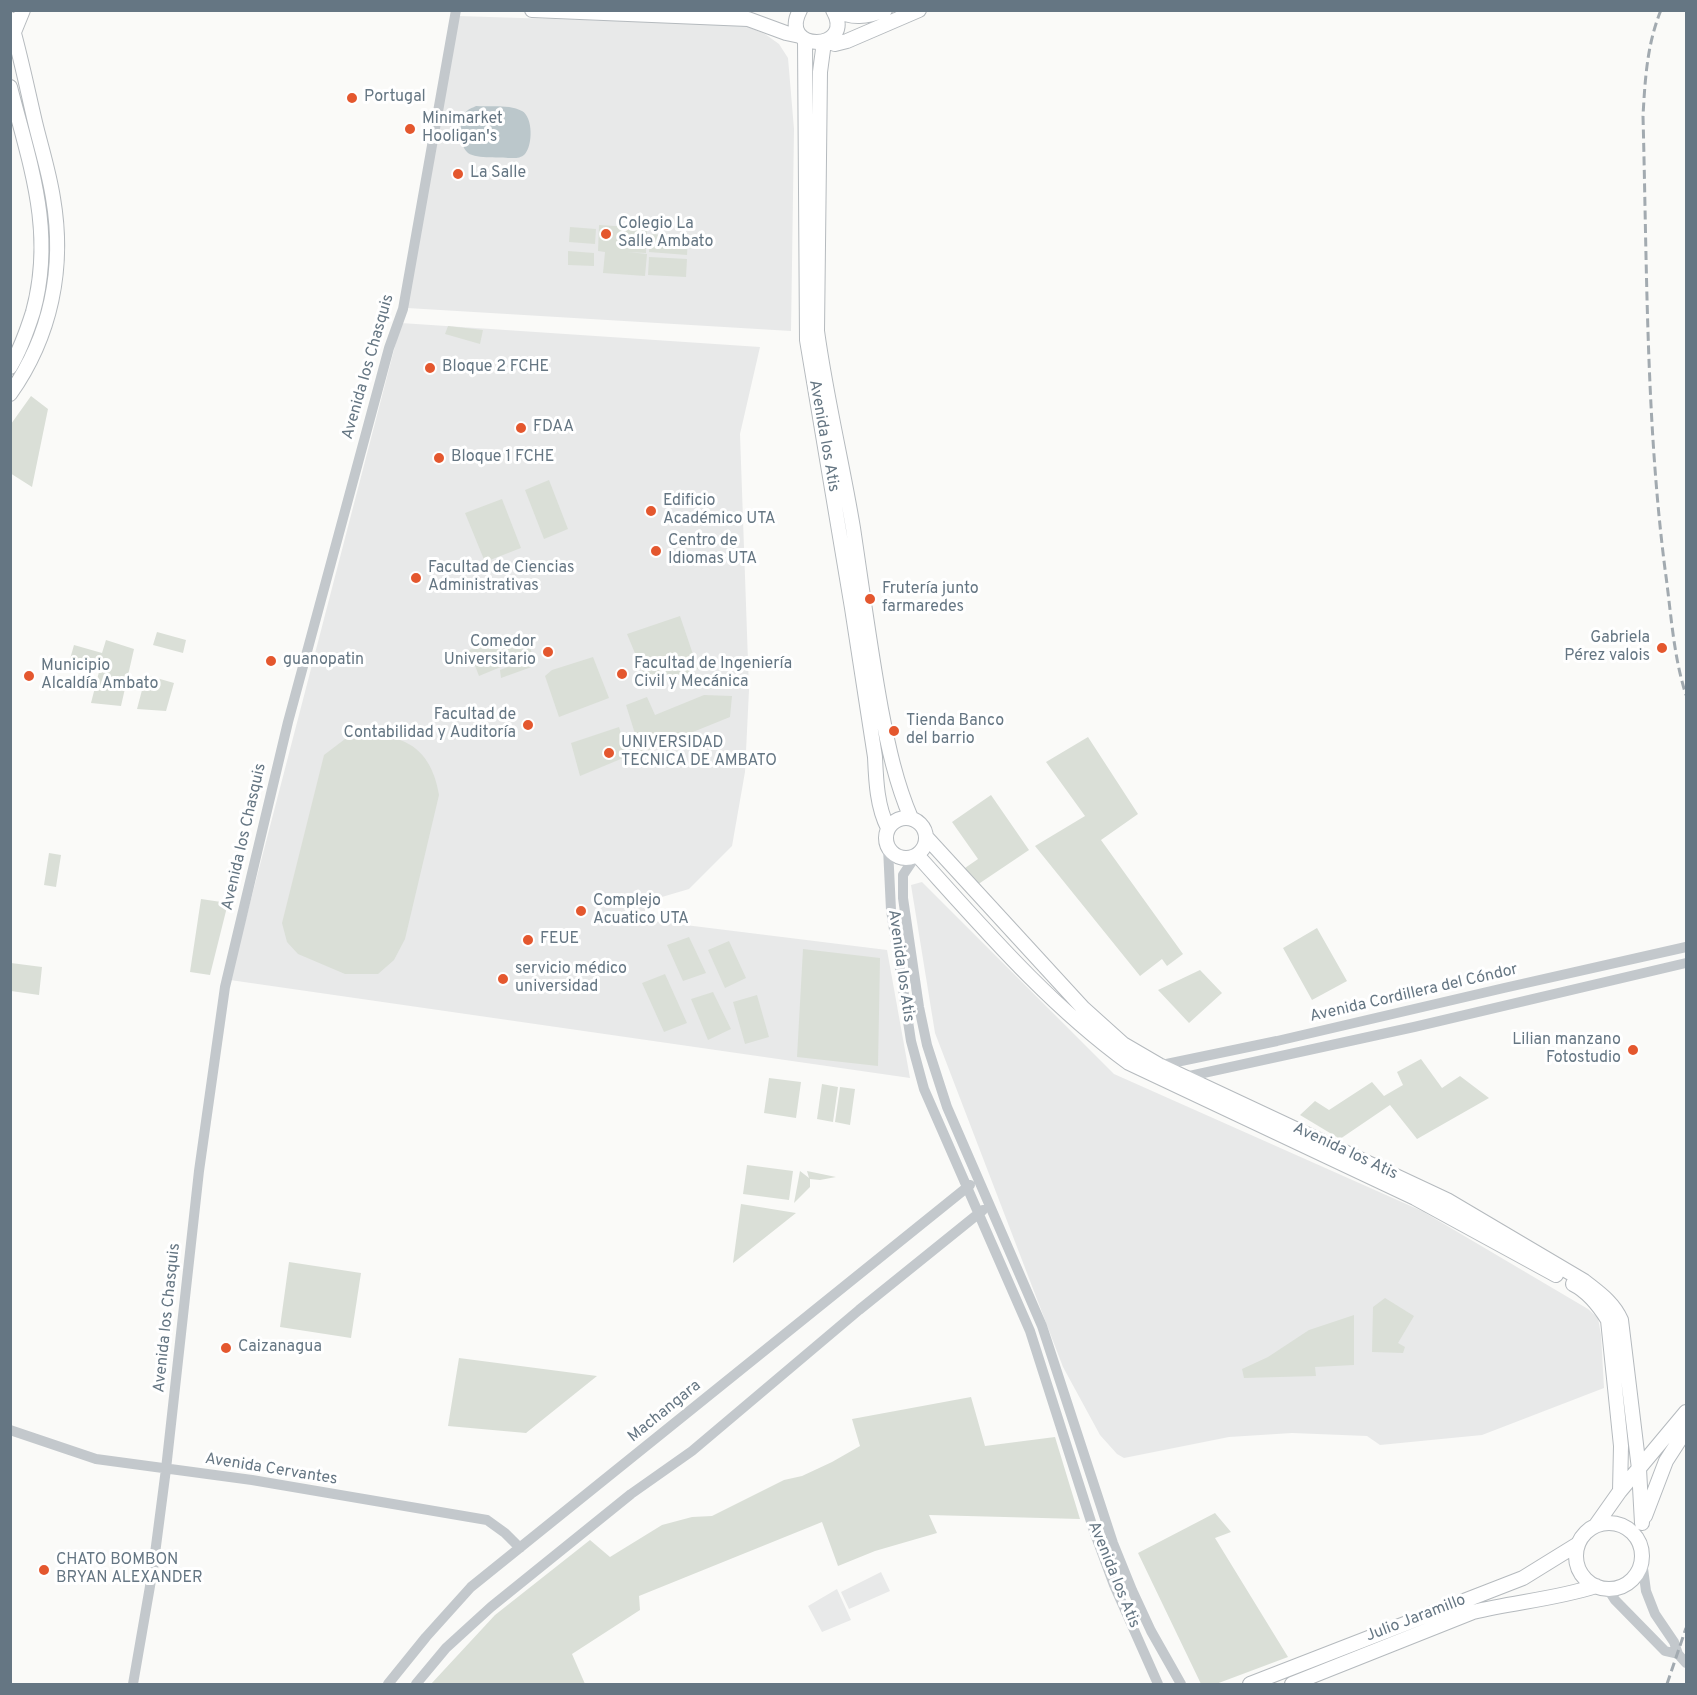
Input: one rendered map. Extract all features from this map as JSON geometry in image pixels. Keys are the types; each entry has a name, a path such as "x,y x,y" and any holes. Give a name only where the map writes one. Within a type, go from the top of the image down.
{"main road":[{"path":"10,394 28,366 45,329 54,287 58,233 53,197 12,26 23,10"},
{"path":"532,10 748,19 810,43 835,44 919,10"},
{"name":"Avenida los Atis","path":"800,10 796,24 802,38 807,339 852,608 876,781 884,820 888,828 886,839 888,848 900,858 916,856 925,848 927,838"},
{"path":"834,10 850,16 866,17 885,10"},
{"name":"Avenida los Atis","path":"834,10 837,25 832,37 825,42 820,72 817,331 852,525 885,730 896,778 910,818 923,826 927,838 1083,1008 1155,1069"},
{"path":"10,87 38,197 43,241 41,274 34,307 23,343 10,367"},
{"path":"888,828 898,820 910,818"},
{"name":"Avenida los Atis","path":"916,856 1040,988 1093,1037 1129,1063 1155,1069 1447,1200 1584,1281 1604,1296 1615,1307 1621,1320 1639,1469 1642,1523"},
{"name":"Avenida los Atis","path":"1181,1081 1415,1198 1580,1288 1602,1310 1608,1320 1611,1333 1621,1446 1620,1491"},
{"name":"Julio Jaramillo","path":"1250,1684 1523,1578 1578,1544 1585,1533 1596,1525 1620,1491 1686,1412"},
{"path":"1642,1561 1642,1523 1666,1461 1686,1430"},
{"path":"1596,1525 1618,1524 1628,1528 1641,1545"},
{"path":"1578,1544 1576,1557 1578,1569 1586,1579 1602,1588"},
{"name":"Julio Jaramillo","path":"1292,1684 1473,1612 1602,1588 1620,1587 1638,1572 1642,1561"}],"street":[{"name":"Avenida los Chasquis","path":"133,1684 153,1569 199,1171 225,987 288,722 389,348 403,309 456,10"},
{"name":"Avenida los Atis","path":"888,848 891,910 911,1041 924,1089 1030,1331 1094,1531 1114,1585 1158,1684"},
{"name":"Avenida los Atis","path":"916,856 903,875 902,883 919,1007 927,1045 947,1107 1042,1326 1121,1562 1151,1631 1181,1684"},
{"name":"Avenida Cordillera del Cóndor","path":"1155,1069 1686,947"},
{"name":"Avenida Cordillera del Cóndor","path":"1181,1081 1686,963"},
{"name":"Machangara","path":"388,1684 426,1636 471,1587 978,1179"},
{"path":"416,1684 446,1648 491,1606 631,1494 692,1451 859,1310 989,1205"},
{"name":"Avenida Cervantes","path":"10,1430 96,1459 252,1480 488,1520 520,1548"},
{"path":"1642,1561 1646,1591 1655,1614 1674,1642 1678,1654 1686,1663"},
{"path":"1602,1588 1665,1651 1678,1654"}],"shaded area":[{"name":"Colegio La Salle Ambato","path":"458,16 744,25 765,34 779,44 788,58 794,129 791,331 407,308"},
{"path":"476,106 512,107 526,114 531,131 528,150 525,154 517,158 493,158 475,156 467,152 461,139 462,122 466,112"},
{"path":"599,225 647,228 646,253 628,252 647,254 645,276 603,273 605,252 598,251"},
{"path":"570,227 596,229 595,244 569,242"},
{"path":"650,234 688,237 687,255 649,252"},
{"path":"568,251 594,253 594,266 568,265"},
{"path":"649,257 687,259 686,277 648,275"},
{"path":"401,323 760,347 740,434 749,690 745,772 732,846 689,889 645,902 645,920 887,950 910,1078 230,980"},
{"path":"448,326 483,330 480,344 445,334"},
{"path":"31,396 48,409 32,487 10,473 11,424"},
{"path":"549,480 568,529 544,539 525,490"},
{"path":"502,499 521,548 485,562 465,513"},
{"path":"680,616 698,669 649,687 627,634"},
{"path":"157,632 186,640 183,653 153,645"},
{"path":"527,636 532,654 479,676 469,650 486,643 492,648"},
{"path":"106,640 134,649 121,706 91,703 100,668 70,659 74,645 102,653"},
{"path":"533,657 537,665 501,678 500,670"},
{"path":"593,657 609,698 559,717 545,676 552,670"},
{"path":"146,675 174,683 166,711 137,709"},
{"path":"704,695 732,696 730,717 641,753 626,705 647,697 655,715"},
{"path":"619,727 628,756 580,776 571,743"},
{"path":"372,734 400,740 416,749 431,769 439,795 405,939 394,960 378,974 345,974 298,954 287,942 282,923 324,755 345,739"},
{"path":"1088,737 1138,814 1101,840 1183,954 1167,966 1162,959 1140,976 1035,846 1085,816 1046,762"},
{"path":"991,795 1029,850 977,885 965,868 978,859 952,822"},
{"path":"49,853 61,855 56,887 44,885"},
{"path":"922,882 1114,1074 1422,1211 1588,1309 1598,1318 1604,1388 1482,1435 1380,1445 1367,1436 1292,1433 1229,1437 1124,1458 1117,1454 1100,1435 1063,1367 935,1033 911,885"},
{"path":"201,899 228,903 210,975 190,972"},
{"path":"1317,928 1347,981 1312,1000 1283,948"},
{"path":"689,937 706,973 683,981 667,945"},
{"path":"729,941 746,978 725,988 708,950"},
{"path":"803,949 880,958 878,1066 797,1057"},
{"path":"11,963 42,967 39,995 11,991"},
{"path":"1200,970 1222,993 1189,1023 1158,990"},
{"path":"665,974 687,1023 664,1032 642,983"},
{"path":"713,992 731,1029 708,1040 691,999"},
{"path":"757,995 769,1037 745,1044 733,1002"},
{"path":"1421,1059 1442,1088 1460,1076 1489,1098 1417,1139 1390,1105 1340,1139 1300,1115 1315,1101 1329,1110 1372,1082 1384,1096 1403,1085 1397,1072"},
{"path":"769,1078 801,1082 796,1118 764,1113"},
{"path":"822,1084 838,1087 833,1122 817,1119"},
{"path":"840,1087 855,1089 850,1125 835,1122"},
{"path":"747,1165 793,1171 789,1200 743,1194"},
{"path":"800,1171 809,1178 807,1171 836,1177 810,1179 810,1187 794,1203"},
{"path":"741,1204 796,1213 733,1263"},
{"path":"289,1262 361,1273 351,1338 280,1327"},
{"path":"1385,1298 1414,1316 1398,1343 1405,1347 1403,1353 1372,1352 1373,1307"},
{"path":"1354,1315 1354,1365 1315,1367 1316,1376 1244,1378 1242,1369 1268,1357 1309,1330"},
{"path":"459,1358 597,1376 526,1433 448,1426"},
{"path":"971,1397 985,1446 1055,1437 1080,1519 929,1515 937,1533 875,1551 838,1566 822,1522 639,1596 640,1610 572,1654 585,1684 431,1684 495,1615 590,1540 610,1557 662,1525 692,1517 712,1516 784,1480 802,1476 832,1462 860,1446 852,1419"},
{"path":"1215,1513 1231,1532 1215,1538 1288,1657 1216,1684 1201,1684 1138,1553"},
{"path":"881,1572 890,1591 849,1609 841,1592"},
{"path":"837,1589 851,1620 822,1632 808,1606"}],"railway":[{"path":"1661,10 1650,49 1643,116 1648,343 1654,457 1665,569 1675,649 1686,695"},
{"path":"1667,1684 1686,1628"}],"place":[{"name":"Portugal","path":"352,98"},
{"name":"Minimarket Hooligan's","path":"410,129"},
{"name":"La Salle","path":"458,174"},
{"name":"Colegio La Salle Ambato","path":"606,234"},
{"name":"Bloque 2 FCHE","path":"430,368"},
{"name":"FDAA","path":"521,428"},
{"name":"Bloque 1 FCHE","path":"439,458"},
{"name":"Edificio Académico UTA","path":"651,511"},
{"name":"Centro de Idiomas UTA","path":"656,551"},
{"name":"Facultad de Ciencias Administrativas","path":"416,578"},
{"name":"Frutería junto farmaredes","path":"870,599"},
{"name":"Gabriela Pérez valois","path":"1662,648"},
{"name":"Comedor Universitario","path":"548,652"},
{"name":"guanopatin","path":"271,661"},
{"name":"Facultad de Ingeniería Civil y Mecánica","path":"622,674"},
{"name":"Municipio Alcaldía Ambato","path":"29,676"},
{"name":"Facultad de Contabilidad y Auditoría","path":"528,725"},
{"name":"Tienda Banco del barrio","path":"894,731"},
{"name":"UNIVERSIDAD TECNICA DE AMBATO","path":"609,753"},
{"name":"Complejo Acuatico UTA","path":"581,911"},
{"name":"FEUE","path":"528,940"},
{"name":"servicio médico universidad","path":"503,979"},
{"name":"Lilian manzano Fotostudio","path":"1633,1050"},
{"name":"Caizanagua","path":"226,1348"},
{"name":"CHATO BOMBON BRYAN ALEXANDER","path":"44,1570"}]}
